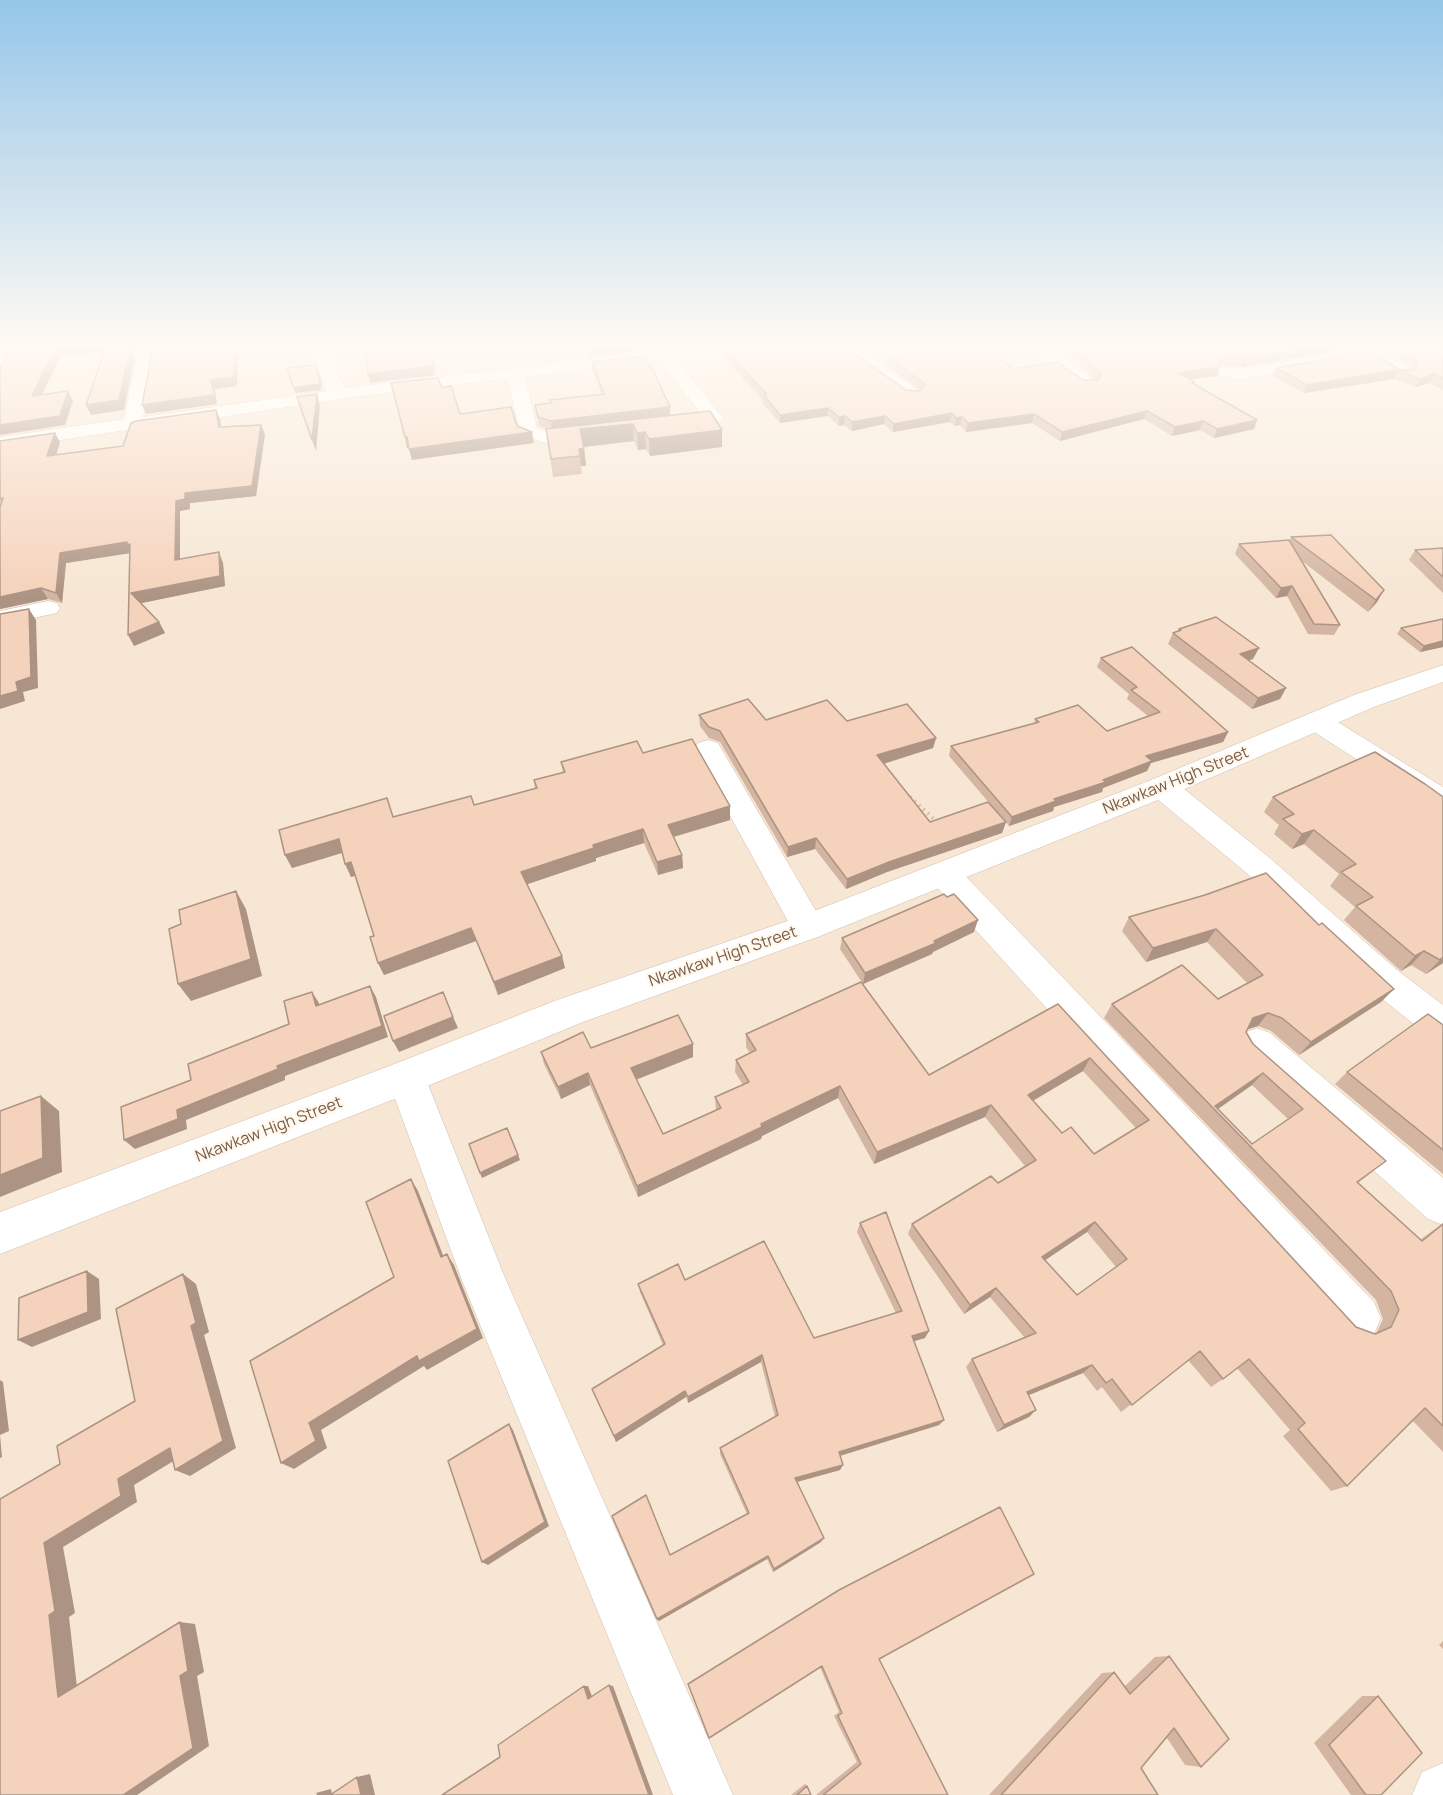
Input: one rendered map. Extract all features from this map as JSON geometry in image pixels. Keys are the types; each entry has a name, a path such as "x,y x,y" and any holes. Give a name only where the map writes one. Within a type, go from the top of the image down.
{"street":[{"path":"0,443 103,430"},
{"path":"528,430 552,440 612,433"},
{"path":"0,618 48,608"},
{"name":"Nkawkaw High Street","path":"0,1233 406,1077 570,1011 808,927 1162,787 1364,702 1443,673"},
{"path":"1318,722 1443,801"},
{"path":"708,750 808,927"},
{"path":"1162,787 1260,867 1384,980 1443,1026"},
{"path":"960,868 1358,1318"},
{"path":"1257,1044 1443,1205"},
{"path":"406,1077 490,1294 703,1795"}],"path":[{"path":"908,795 960,868"}],"shaded area":[{"path":"0,430 1443,430 1443,1795 0,1795"}],"building":[{"path":"129,430 260,430 252,486 185,493 185,499 176,501 175,560 219,552 220,576 131,593 159,622 128,635 130,544 127,545 127,542 60,553 56,593 41,588 0,597 0,508 3,498 0,499 0,441 55,433 47,456 123,446"},
{"path":"308,430 313,430 312,440"},
{"path":"403,430 526,430 532,432 409,449 407,437"},
{"path":"546,430 580,430 584,448 579,449 580,456 551,459"},
{"path":"636,430 722,430 649,439 645,432 637,433"},
{"path":"1331,535 1384,590 1376,600 1291,537"},
{"path":"1289,540 1340,625 1314,624 1292,586 1281,588 1239,544"},
{"path":"1443,548 1443,577 1415,550"},
{"path":"29,609 31,677 16,682 18,691 0,696 0,614"},
{"path":"1216,617 1259,648 1240,654 1286,688 1258,698 1173,633"},
{"path":"1443,619 1443,641 1424,646 1401,628"},
{"path":"1132,647 1228,732 1146,756 1152,761 1103,780 1106,782 1054,799 1056,801 1012,817 951,746 1039,722 1035,719 1078,705 1107,731 1160,712 1131,690 1137,687 1101,658"},
{"path":"748,699 766,720 827,700 847,721 907,704 936,738 877,755 930,822 988,802 1006,822 889,862 847,879 816,838 788,847 720,731 709,727 699,715"},
{"path":"692,739 730,806 668,825 682,855 657,862 643,829 521,872 562,956 494,982 471,928 378,963 370,937 374,936 351,862 345,864 339,839 285,855 279,830 387,798 393,817 471,796 474,805 537,788 534,780 565,772 561,762 637,741 643,753"},
{"path":"1375,752 1443,797 1443,957 1440,960 1424,951 1415,956 1356,906 1373,897 1341,872 1356,864 1314,830 1302,834 1283,819 1294,814 1273,797"},
{"path":"1266,873 1319,925 1322,923 1394,989 1311,1042 1282,1018 1268,1013 1253,1018 1246,1032 1253,1044 1386,1161 1357,1182 1422,1241 1443,1224 1443,1426 1425,1408 1347,1486 1298,1429 1305,1423 1249,1359 1223,1379 1200,1351 1132,1405 1112,1379 1106,1383 1092,1365 1027,1392 1036,1410 1004,1425 972,1359 1036,1333 996,1288 970,1305 912,1224 991,1176 998,1183 1036,1160 991,1105 877,1152 840,1086 761,1124 762,1127 637,1186 588,1073 558,1087 541,1052 583,1032 591,1048 678,1015 693,1044 631,1068 663,1134 721,1108 715,1097 749,1082 736,1060 756,1050 746,1034 861,982 929,1075 1058,1004 1356,1327 1375,1334 1391,1327 1399,1310 1391,1291 1112,1004 1182,965 1218,999 1263,975 1216,929 1153,948 1129,917 1205,895","holes":["1090,1058 1149,1120 1094,1154 1071,1127 1062,1133 1028,1095","1263,1073 1303,1109 1252,1144 1215,1106","1095,1222 1127,1259 1077,1295 1042,1257"]},
{"path":"236,891 251,959 178,984 169,929 181,924 179,910"},
{"path":"944,894 947,897 954,894 978,920 934,941 936,943 865,973 842,938"},
{"path":"370,986 382,1026 277,1066 278,1069 177,1110 178,1119 124,1140 121,1107 191,1080 188,1064 289,1024 284,1001 312,992 316,1006"},
{"path":"443,992 453,1017 393,1041 384,1016"},
{"path":"1428,1014 1443,1025 1443,1150 1347,1072"},
{"path":"41,1096 43,1158 0,1175 0,1111"},
{"path":"507,1128 518,1155 480,1173 469,1144"},
{"path":"411,1179 441,1257 447,1254 477,1329 419,1361 417,1356 309,1423 316,1441 281,1463 250,1361 394,1277 366,1202"},
{"path":"886,1212 929,1331 912,1336 944,1420 839,1452 843,1465 795,1478 824,1538 774,1569 768,1556 657,1619 612,1516 646,1495 670,1555 749,1513 720,1448 778,1415 762,1355 688,1397 685,1391 614,1436 592,1389 665,1344 638,1284 678,1264 685,1280 764,1241 814,1338 902,1311 860,1223"},
{"path":"87,1271 88,1312 18,1340 19,1298"},
{"path":"183,1274 196,1323 191,1326 223,1441 175,1470 170,1448 118,1479 121,1496 44,1543 55,1611 49,1615 58,1697 180,1622 188,1671 180,1676 193,1748 123,1795 0,1795 0,1499 60,1464 57,1446 135,1401 116,1309"},
{"path":"509,1424 545,1522 482,1562 448,1461"},
{"path":"1000,1507 1034,1574 879,1659 948,1795 823,1795 861,1764 838,1716 842,1713 822,1666 709,1738 688,1684 839,1590"},
{"path":"1169,1656 1229,1739 1201,1767 1174,1728 1141,1768 1158,1795 1001,1795 1114,1672 1130,1694"},
{"path":"609,1685 649,1795 442,1795 500,1757 498,1745 584,1686 588,1699"},
{"path":"1378,1696 1422,1753 1381,1795 1366,1795 1329,1745"},
{"path":"357,1777 361,1795 330,1795"},
{"path":"807,1786 811,1795 797,1795"}]}
